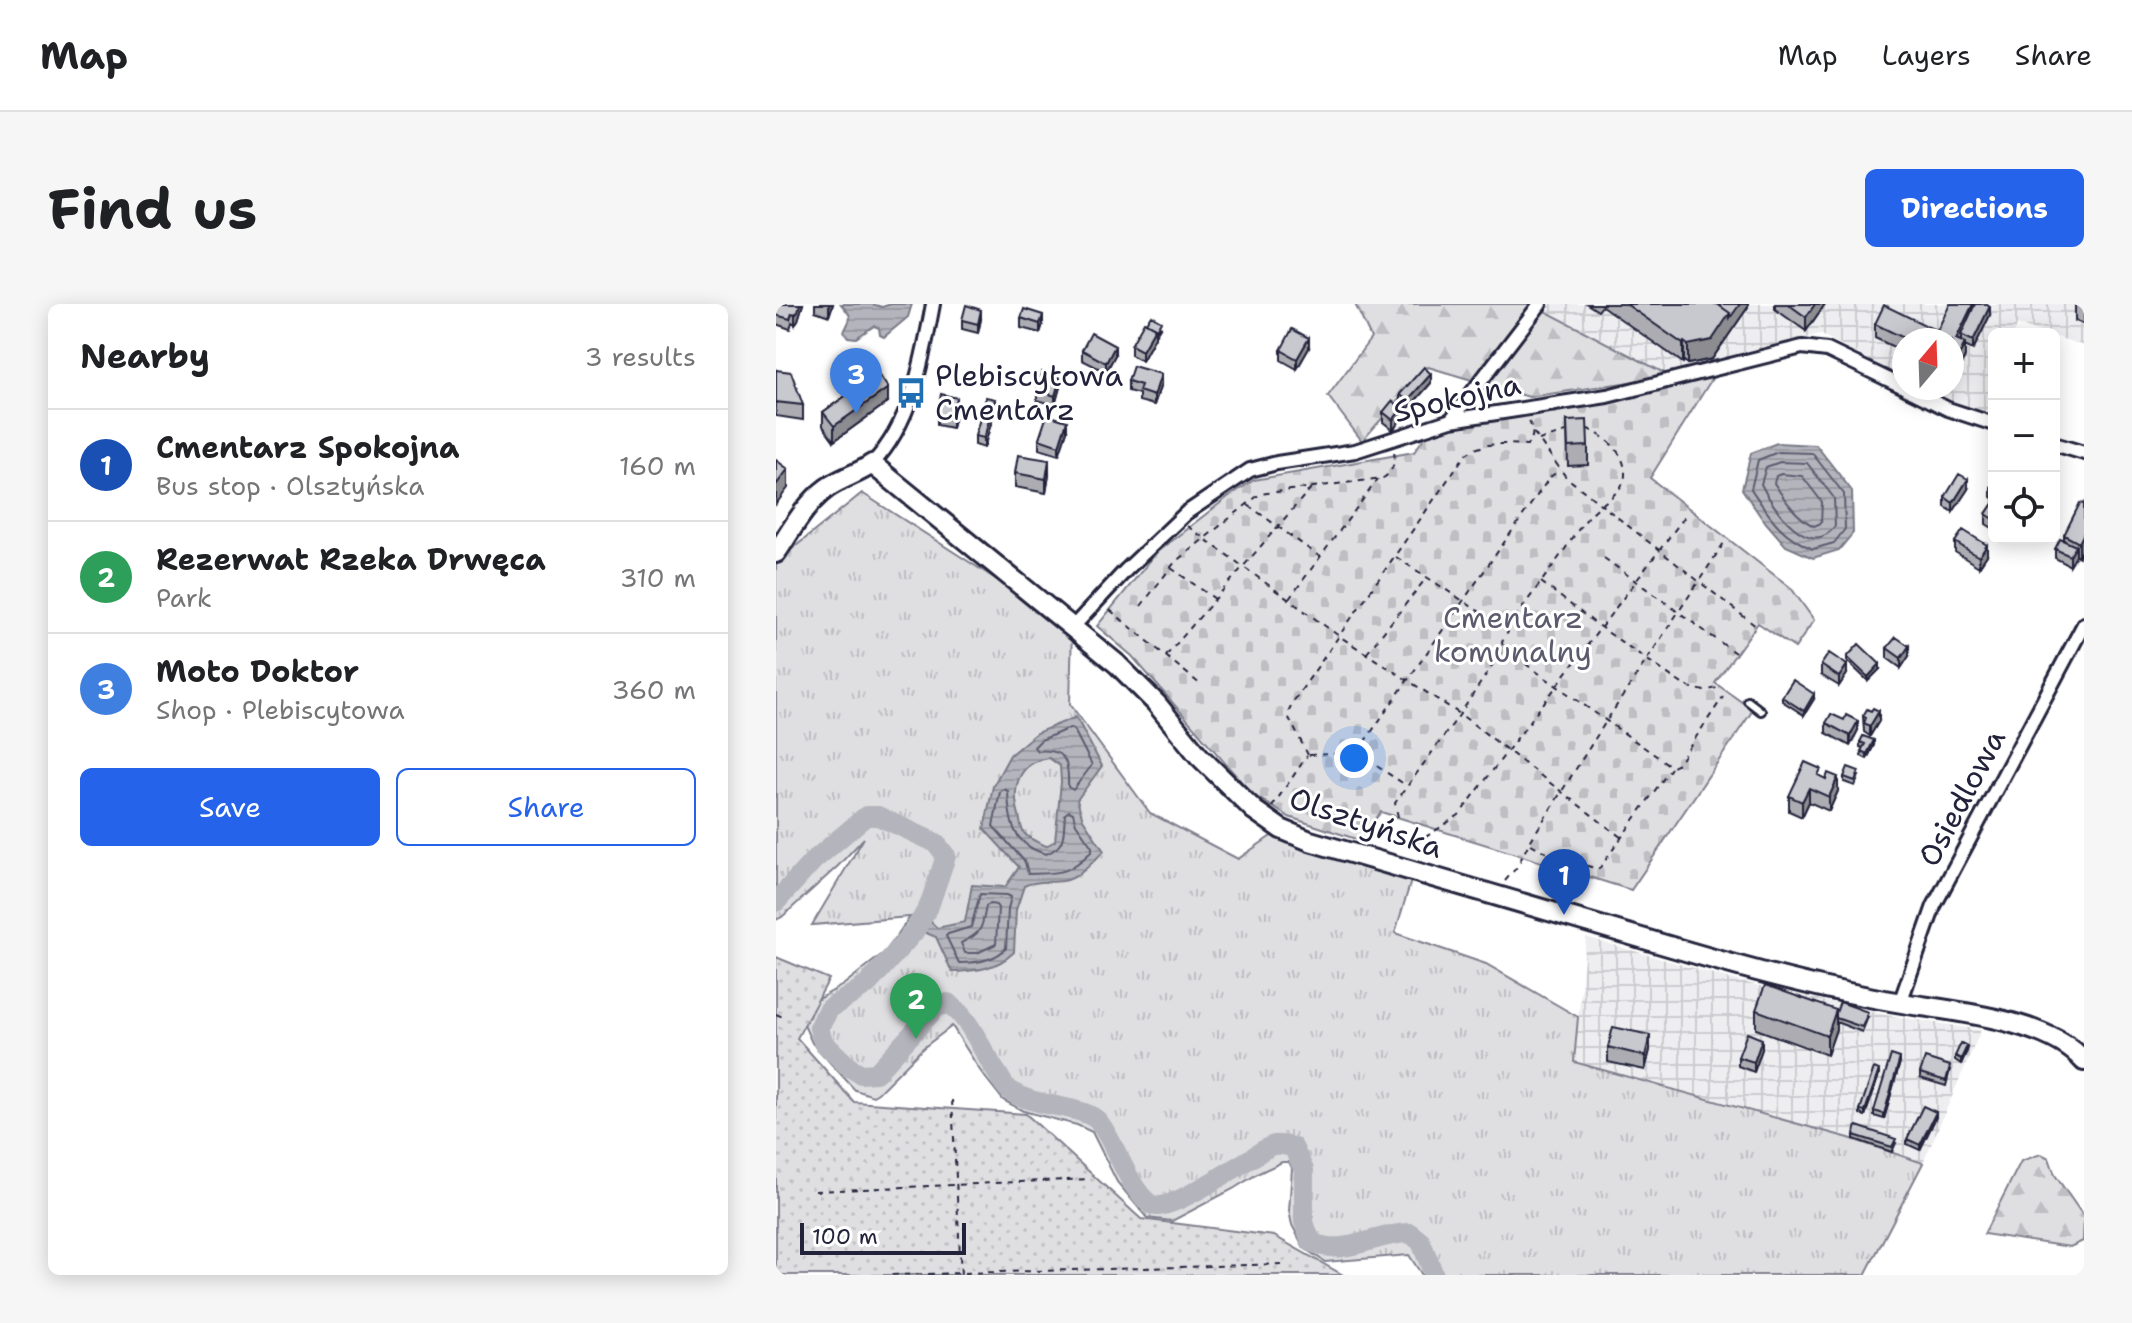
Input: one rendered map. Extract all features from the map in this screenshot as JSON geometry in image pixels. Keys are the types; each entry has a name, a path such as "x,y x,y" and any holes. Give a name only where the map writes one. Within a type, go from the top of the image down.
{"street":[{"path":"776,553 818,496 872,464 890,442 903,416 923,352 933,304"},
{"path":"1451,420 1540,304"},
{"name":"Spokojna","path":"1072,628 1126,570 1179,520 1250,470 1355,451 1451,420 1607,396 1802,347 1827,350 1892,382"},
{"name":"Spokojna","path":"1930,400 1988,422"},
{"path":"2060,446 2084,453"},
{"name":"Olsztyńska","path":"872,464 1117,664 1156,703 1199,756 1254,810 1281,829 1310,841 1720,961 1900,1003 1959,1012 2027,1028 2057,1039 2084,1061"},
{"name":"Osiedlowa","path":"1900,1003 1934,906 2084,624"}],"lane":[{"path":"1748,701 1761,711"}],"path":[{"path":"1523,408 1534,432 1566,477 1757,627"},
{"path":"1398,817 1395,803 1460,714 1503,648 1502,642 1508,632 1506,629 1587,520 1624,481 1625,471 1619,453 1598,433 1583,428"},
{"path":"1308,755 1289,718 1289,711 1465,455 1487,445 1527,445 1534,432"},
{"path":"1539,440 1568,432"},
{"path":"1141,606 1170,568 1260,494 1386,476 1395,461 1392,439"},
{"path":"1356,753 1550,477 1560,470"},
{"path":"1288,600 1378,479"},
{"path":"1166,656 1311,488"},
{"path":"1247,504 1320,557"},
{"path":"1415,844 1459,815 1686,515"},
{"path":"1179,520 1339,636 1460,714 1622,838"},
{"path":"1500,896 1561,791 1724,543"},
{"path":"1395,556 1506,629"},
{"path":"1604,558 1735,653"},
{"path":"1170,568 1215,599"},
{"path":"1366,654 1427,577"},
{"path":"1541,582 1600,627 1689,687 1704,691 1717,688"},
{"path":"1110,610 1201,685"},
{"path":"1503,648 1672,767"},
{"path":"1529,843 1556,858 1599,869 1672,767 1678,764 1723,697"},
{"path":"1308,755 1356,753 1407,786"},
{"path":"1271,809 1308,755"},
{"path":"776,1014 785,1018"},
{"path":"952,1100 961,1273"},
{"path":"815,1191 1088,1179"},
{"path":"892,1275 1286,1264"}],"shaded area":[{"path":"1540,304 2084,304 2084,346 2060,338 2060,328 2017,325 2016,328 1988,328 1988,407 1985,415 1944,400 1964,400 1964,328 1892,328 1892,373 1820,334 1670,376 1538,308"},
{"path":"1586,937 1738,981 1886,1015 1981,1030 1923,1163 1849,1138 1574,1062"}],"green space":[{"path":"1355,304 1540,304 1539,308 1670,376 1529,397 1428,367 1362,441 1328,396 1371,338"},
{"name":"Cmentarz komunalny","path":"1713,377 1650,478 1791,588 1814,620 1795,648 1758,623 1715,683 1753,710 1631,890 1381,812 1359,840 1289,817 1252,794 1132,656 1097,626 1157,552 1254,480 1414,452 1426,435 1456,426"},
{"path":"862,493 1072,628 1070,704 1150,813 1238,859 1281,829 1414,871 1395,933 1486,964 1578,1017 1574,1062 1849,1138 1923,1163 1865,1275 1422,1275 1409,1255 1325,1262 1304,1248 1292,1225 1289,1211 1292,1168 1289,1162 1282,1162 1259,1173 1172,1221 1147,1218 1117,1182 1092,1132 1023,1111 1003,1100 952,1026 923,1048 878,1093 873,1096 855,1090 812,1043 804,1025 813,1002 843,985 885,952 910,917 812,925 864,838 838,866 776,920 776,562"},
{"path":"776,957 829,979 797,1038 854,1102 1026,1114 1141,1219 1274,1236 1343,1275 776,1275"},
{"path":"2041,1154 2049,1158 2055,1175 2084,1217 2083,1241 2070,1247 1984,1234 2021,1161"}],"water":[{"path":"841,304 882,307 912,304 908,317 884,337 874,326 856,338 848,337 844,332 850,318"},
{"path":"1777,443 1816,445 1852,491 1853,533 1839,550 1813,558 1786,546 1742,489 1751,453"},
{"path":"1076,717 1102,766 1077,800 1083,819 1104,851 1075,877 1024,886 1016,910 1014,952 1007,958 986,968 952,972 936,937 916,929 924,915 937,928 965,922 972,885 1005,887 1019,867 984,829 993,786 1010,755 1036,733","holes":["1049,758 1060,766 1055,841 1046,846 1023,831 1017,805 1017,786 1024,771 1038,760"]}],"building":[{"path":"776,304 800,304 790,319 776,315"},
{"path":"1626,304 1717,304 1730,313 1712,340 1688,345"},
{"path":"1717,304 1740,304 1730,318 1730,313"},
{"path":"1788,304 1815,304 1806,317"},
{"path":"1950,304 1973,304 1961,328 1938,328"},
{"path":"1975,304 1990,306 1973,341 1964,336 1964,328"},
{"path":"966,305 981,310 978,324 962,320"},
{"path":"1884,305 1931,328 1892,328 1892,332 1875,324"},
{"path":"1024,309 1043,315 1040,324 1021,318"},
{"path":"1151,315 1161,321 1156,330 1146,323"},
{"path":"1144,322 1155,328 1142,351 1131,345"},
{"path":"1292,329 1309,338 1297,359 1281,350"},
{"path":"1091,333 1115,346 1106,363 1082,350"},
{"path":"840,353 867,367 863,375 836,361"},
{"path":"1133,366 1161,374 1154,396 1139,391 1141,385 1128,381"},
{"path":"1424,367 1431,374 1407,401 1400,394"},
{"path":"776,370 791,372 803,405 776,402"},
{"path":"1042,372 1060,378 1055,396 1037,390"},
{"path":"878,373 888,388 834,426 823,412"},
{"path":"941,394 957,398 952,419 937,415"},
{"path":"986,397 995,399 984,438 975,436"},
{"path":"1392,401 1402,408 1393,420 1383,412"},
{"path":"1047,415 1067,421 1059,446 1039,439"},
{"path":"1587,420 1588,446 1568,447 1567,421"},
{"path":"1018,455 1049,460 1046,479 1015,473"},
{"path":"776,460 788,469 776,485"},
{"path":"1959,474 1968,479 1953,503 1945,497"},
{"path":"2080,503 2084,504 2084,533 2079,543 2064,535"},
{"path":"1963,530 1987,545 1979,557 1955,542"},
{"path":"2060,539 2076,546 2070,556 2055,549"},
{"path":"1896,637 1909,646 1901,658 1887,648"},
{"path":"1859,644 1880,664 1868,677 1847,657"},
{"path":"1829,653 1847,665 1839,677 1821,665"},
{"path":"1793,680 1814,694 1804,711 1782,697"},
{"path":"1873,708 1879,711 1870,726 1864,723 1866,718 1863,716 1867,709 1871,711"},
{"path":"1831,714 1844,720 1846,715 1858,721 1850,736 1826,723"},
{"path":"1863,736 1874,740 1867,754 1861,751 1865,744 1860,742"},
{"path":"1805,762 1821,769 1818,775 1826,779 1828,773 1838,777 1829,797 1809,788 1802,802 1789,796"},
{"path":"1848,767 1859,771 1855,781 1844,777"},
{"path":"1765,985 1836,1010 1827,1036 1756,1010"},
{"path":"1840,1002 1868,1012 1862,1027 1836,1018"},
{"path":"1613,1027 1650,1035 1645,1056 1608,1047"},
{"path":"1747,1033 1762,1039 1754,1062 1738,1057"},
{"path":"1961,1043 1967,1046 1961,1059 1955,1056"},
{"path":"1891,1055 1900,1058 1884,1114 1874,1111"},
{"path":"1925,1058 1950,1066 1946,1081 1920,1073"},
{"path":"1874,1068 1879,1070 1865,1111 1860,1110"},
{"path":"1923,1106 1936,1112 1920,1145 1907,1139"},
{"path":"1857,1126 1896,1139 1892,1147 1854,1135"}],"waterway":[{"path":"776,902 813,861 866,816 878,816 936,843 946,856 929,906 914,932 867,985 829,1009 819,1028 823,1042 849,1067 861,1074 876,1073 936,1008 948,1003 969,1026 1007,1088 1028,1099 1080,1111 1098,1121 1132,1182 1148,1202 1156,1206 1176,1201 1269,1147 1293,1147 1304,1170 1304,1222 1311,1242 1324,1246 1348,1246 1410,1233 1421,1242 1434,1275"}],"place":[{"name":"Plebiscytowa Cmentarz","path":"911,393"},
{"name":"Moto Doktor","path":"856,414"},
{"name":"Cmentarz Spokojna","path":"1564,915"},
{"name":"Rezerwat Rzeka Drwęca","path":"916,1039"}]}
